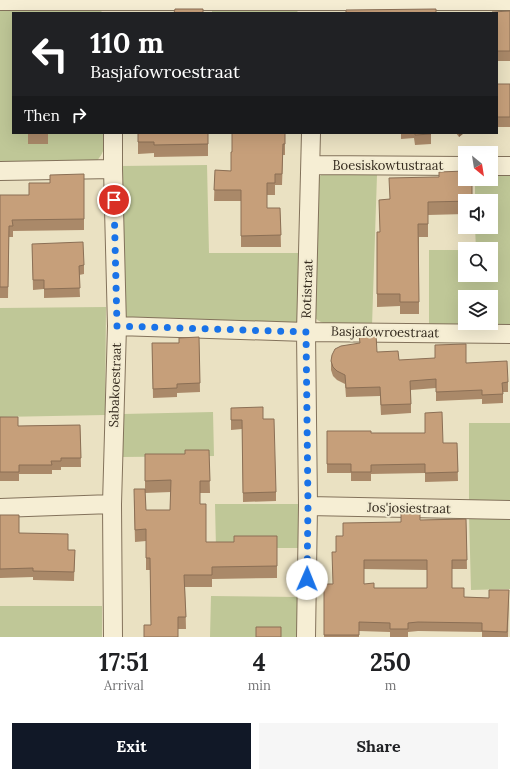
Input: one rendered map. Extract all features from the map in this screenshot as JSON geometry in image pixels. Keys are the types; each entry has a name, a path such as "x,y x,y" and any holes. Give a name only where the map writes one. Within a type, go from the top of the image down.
{"street":[{"path":"0,1 116,5 313,7 510,1"},
{"name":"Sabakoestraat","path":"113,134 117,326 112,504 113,637"},
{"name":"Rotistraat","path":"306,637 308,506 306,332 311,134"},
{"name":"Boesiskowtustraat","path":"311,164 458,166"},
{"path":"498,166 510,166"},
{"path":"0,171 113,169"},
{"name":"Basjafowroestraat","path":"117,326 306,332 510,334"},
{"path":"0,508 112,504"},
{"name":"Jos'josiestraat","path":"308,506 510,510"}],"green space":[{"path":"212,6 293,7 298,12 212,12"},
{"path":"0,7 99,9 102,12 12,12 12,134 105,134 104,149 101,156 95,163 0,166"},
{"path":"207,165 209,253 302,253 298,321 292,325 124,317 121,166"},
{"path":"330,172 377,175 372,326 342,327 328,325 315,318 316,181 321,175"},
{"path":"498,172 510,173 510,327 498,327 498,290 458,290 458,327 429,327 429,250 458,250 458,282 498,282 498,242 476,242 475,234 498,234 498,194 475,194 475,186 498,186"},
{"path":"106,307 105,415 0,417 0,308"},
{"path":"213,412 214,456 123,457 123,414"},
{"path":"469,423 510,423 510,504 469,504"},
{"path":"215,504 305,504 304,548 216,548"},
{"path":"469,515 510,515 510,589 471,590"},
{"path":"211,596 298,597 297,637 210,637"},
{"path":"0,606 102,606 102,637 0,637"}],"building":[{"path":"175,9 203,9 203,12 174,12"},
{"path":"436,9 436,12 346,12 346,10"},
{"path":"510,11 510,51 498,51 498,12 492,12"},
{"path":"498,84 510,84 510,117 498,117"},
{"path":"138,134 208,134 208,144 154,145 154,142 138,142"},
{"path":"232,134 285,134 285,144 283,144 282,174 275,174 275,183 267,183 267,208 280,208 281,235 241,236 241,190 214,190 215,170 231,171"},
{"path":"458,171 458,186 472,186 472,194 458,194 458,201 428,202 428,224 418,224 419,302 400,302 400,294 377,294 377,232 380,232 379,200 390,199 389,178 439,177 439,172"},
{"path":"84,174 84,219 12,220 13,226 9,226 8,287 0,287 0,195 29,195 29,183 50,183 50,175"},
{"path":"83,242 84,265 79,266 80,288 44,289 44,280 33,280 32,244"},
{"path":"376,334 377,352 398,351 399,360 435,358 435,345 466,344 466,363 507,361 508,382 502,383 503,394 482,395 482,390 436,392 436,379 410,381 411,404 381,405 380,387 346,388 345,375 333,367 331,361 335,349 341,346 360,343 359,335"},
{"path":"199,337 200,383 177,384 177,388 153,389 152,343 179,343 179,338"},
{"path":"263,407 263,419 274,419 276,492 243,493 242,420 231,420 231,408"},
{"path":"442,412 443,443 457,443 458,472 425,473 425,464 371,465 371,472 351,472 351,464 327,464 327,431 425,433 425,413"},
{"path":"0,417 18,417 18,426 80,425 81,458 61,458 61,461 51,461 52,465 19,465 19,472 0,472"},
{"path":"185,450 209,450 210,481 200,481 200,504 206,504 206,542 234,542 234,536 277,536 277,566 212,567 212,575 184,575 186,617 178,617 178,637 144,637 144,625 151,625 150,558 146,558 146,529 135,530 134,489 145,489 146,510 170,510 171,480 145,481 145,454 185,454"},
{"path":"401,512 420,512 420,520 466,519 467,560 452,560 452,588 464,588 464,597 489,598 489,590 509,590 507,632 482,631 482,623 418,622 408,623 408,629 390,629 390,623 359,622 359,635 324,635 324,584 333,584 332,552 336,552 336,536 343,536 343,523 401,522","holes":["364,560 427,560 427,588 374,588 374,583 364,584"]},
{"path":"0,515 19,515 19,533 68,534 68,550 75,550 74,572 33,571 33,568 0,569"},
{"path":"256,627 281,627 281,637 256,637"}],"route":[{"path":"114,200 117,326 306,332 308,506 307,579"}]}
